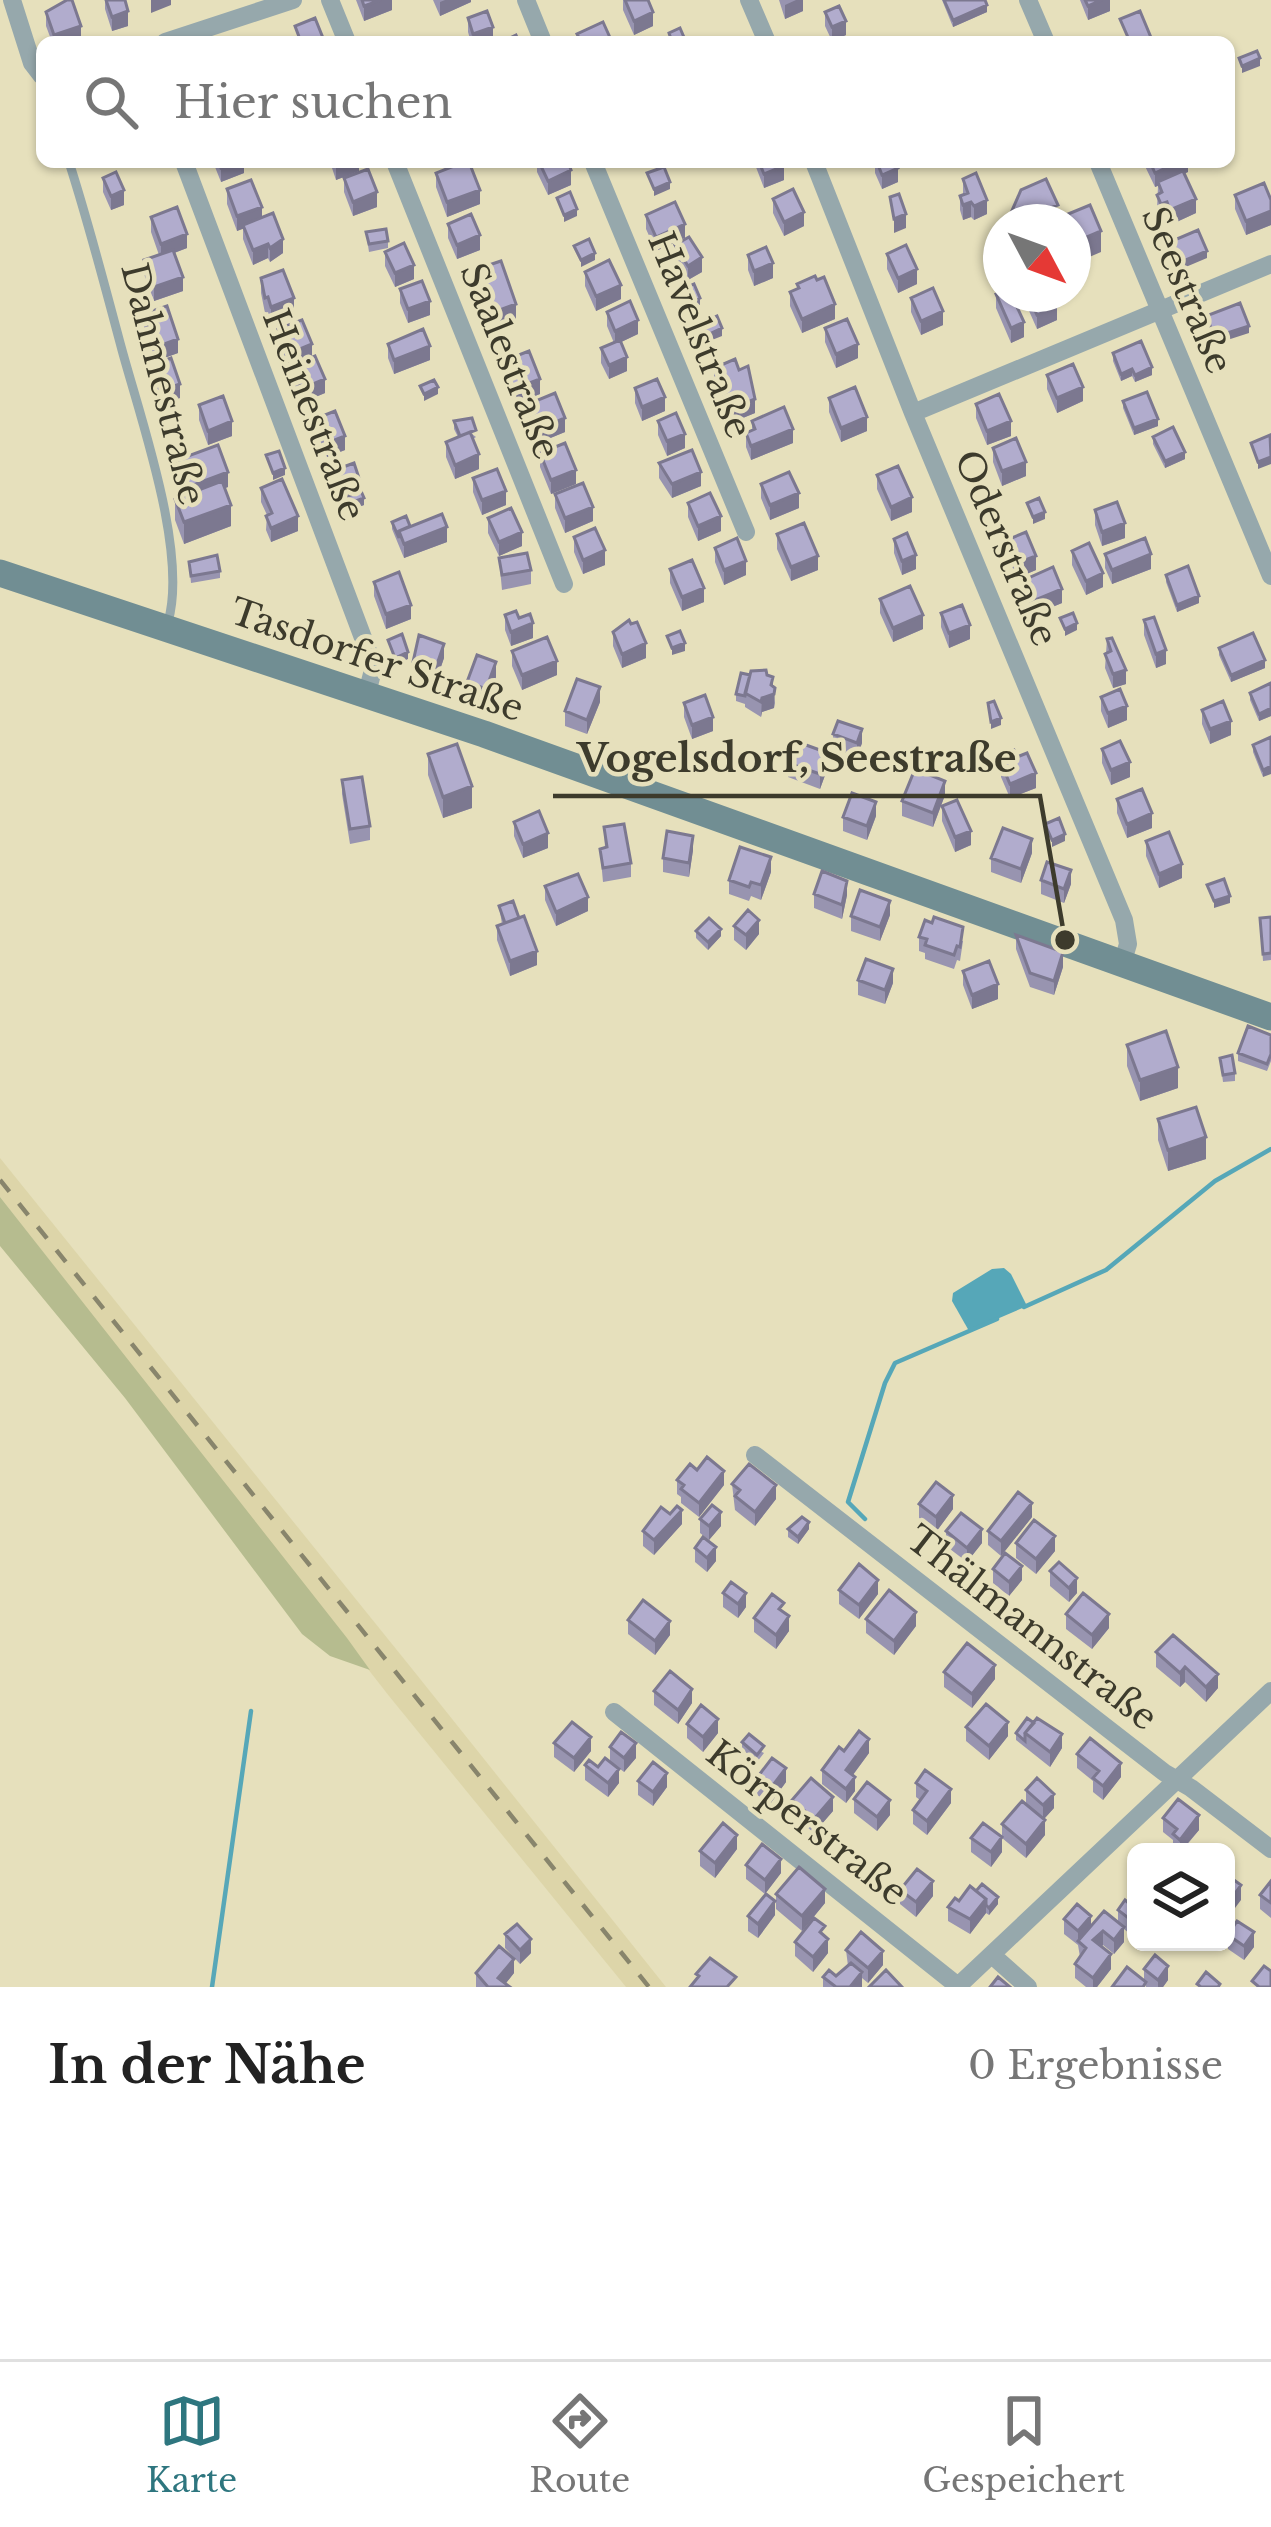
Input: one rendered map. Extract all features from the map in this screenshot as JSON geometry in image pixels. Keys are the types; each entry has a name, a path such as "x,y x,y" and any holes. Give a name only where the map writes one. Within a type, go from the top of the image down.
{"main road":[{"name":"Tasdorfer Straße","path":"0,573 367,693 1271,1017"}],"street":[{"path":"12,0 36,68"},
{"path":"183,36 291,0"},
{"path":"330,0 345,36"},
{"path":"526,0 541,36"},
{"path":"749,0 764,36"},
{"path":"1028,0 1043,36"},
{"name":"Heinestraße","path":"186,168 370,659 367,693"},
{"name":"Saalestraße","path":"397,168 564,584"},
{"name":"Havelstraße","path":"595,168 746,532"},
{"name":"Oderstraße","path":"816,168 1124,920 1128,944 1123,961"},
{"name":"Seestraße","path":"1100,168 1271,576"},
{"path":"914,412 1271,264"},
{"name":"Thälmannstraße","path":"755,1455 1271,1849"},
{"path":"957,1987 1271,1691"},
{"name":"Körperstraße","path":"614,1712 957,1987"},
{"path":"992,1955 1028,1987"}],"lane":[{"name":"Dahmestraße","path":"71,168 156,480 172,559 173,594 167,625"}],"shaded area":[{"path":"0,1158 666,1987 626,1987 389,1696 0,1197"}],"green space":[{"path":"0,1197 370,1670 330,1656 302,1634 125,1398 0,1246"}],"water":[{"path":"1004,1268 1027,1306 969,1331 952,1301 953,1293 992,1269"}],"building":[{"path":"72,0 81,26 54,35 46,12"},
{"path":"106,0 125,0 128,11 112,17"},
{"path":"625,0 648,0 653,12 634,21"},
{"path":"944,0 985,0 987,5 953,20"},
{"path":"839,6 846,21 832,27 825,12"},
{"path":"487,11 493,27 473,34 468,18"},
{"path":"1140,11 1150,36 1127,36 1120,19"},
{"path":"315,18 322,36 299,36 295,26"},
{"path":"603,22 609,36 578,36"},
{"path":"1257,51 1260,58 1242,66 1239,58"},
{"path":"471,168 480,190 447,202 436,173"},
{"path":"542,168 570,168 571,170 548,181"},
{"path":"664,168 670,182 654,189 647,173"},
{"path":"368,169 377,192 353,202 344,178"},
{"path":"1183,171 1196,199 1170,210 1157,195 1162,192 1158,182"},
{"path":"116,172 124,190 111,196 103,178"},
{"path":"976,173 987,200 963,205 960,196 968,193 963,179"},
{"path":"1046,179 1058,204 1015,204 1021,190"},
{"path":"251,180 262,207 237,216 227,189"},
{"path":"1264,183 1271,211 1246,221 1235,195"},
{"path":"793,189 804,212 784,222 773,199"},
{"path":"570,192 577,209 564,215 557,198"},
{"path":"899,194 906,214 894,219 890,197"},
{"path":"675,202 685,224 656,237 646,215"},
{"path":"177,207 187,234 161,244 151,217"},
{"path":"1091,207 1101,231 1091,235"},
{"path":"273,213 283,239 270,248 268,244 253,250 243,225"},
{"path":"471,214 480,235 457,245 448,224"},
{"path":"386,229 388,241 369,244 366,232"},
{"path":"1198,230 1207,251 1181,262 1172,241"},
{"path":"689,237 702,257 688,266 675,245"},
{"path":"589,239 595,253 581,260 574,246"},
{"path":"404,243 414,265 395,273 385,252"},
{"path":"906,245 917,269 898,278 887,254"},
{"path":"766,247 773,263 754,271 748,255"},
{"path":"173,250 183,277 154,287 144,260"},
{"path":"609,260 621,285 596,296 585,272"},
{"path":"501,261 516,304 489,314 474,270"},
{"path":"283,270 294,298 271,307 261,278"},
{"path":"815,276 817,280 824,277 835,304 802,319 790,292"},
{"path":"422,281 430,301 408,309 400,289"},
{"path":"694,284 700,298 683,306 676,292"},
{"path":"933,288 943,311 921,321 911,298"},
{"path":"630,301 638,320 615,331 607,312"},
{"path":"1240,303 1249,326 1215,337 1206,316"},
{"path":"167,306 178,339 156,347 144,314"},
{"path":"1004,312 1019,312 1024,322 1011,328"},
{"path":"717,316 722,328 707,335 701,323"},
{"path":"847,319 858,344 836,354 825,328"},
{"path":"302,320 312,344 288,354 278,329"},
{"path":"423,329 430,346 394,360 388,344"},
{"path":"620,340 627,357 609,365 601,348"},
{"path":"1141,341 1152,367 1135,375 1132,369 1121,374 1113,353"},
{"path":"529,351 540,379 514,389 503,361"},
{"path":"315,356 325,379 301,389 292,366"},
{"path":"171,358 180,384 162,390 156,372 166,369 163,361"},
{"path":"735,359 739,370 748,366 755,399 733,408 714,368"},
{"path":"1073,364 1083,387 1057,398 1047,375"},
{"path":"657,379 665,397 642,407 635,388"},
{"path":"434,380 438,387 424,394 420,386"},
{"path":"855,387 867,417 841,428 829,398"},
{"path":"1147,392 1158,419 1134,428 1123,401"},
{"path":"555,393 565,418 531,432 521,407"},
{"path":"999,394 1011,421 987,431 976,404"},
{"path":"223,396 232,421 208,431 199,405"},
{"path":"784,407 793,429 751,446 746,433 755,429 752,421"},
{"path":"335,411 345,436 327,443 317,418"},
{"path":"676,413 685,434 667,441 658,421"},
{"path":"472,418 476,430 460,436 454,421"},
{"path":"1173,427 1185,452 1165,461 1153,437"},
{"path":"470,432 479,454 455,465 446,442"},
{"path":"1270,435 1271,457 1258,462 1251,443"},
{"path":"1016,438 1026,462 1002,471 993,448"},
{"path":"565,443 576,470 551,480 540,453"},
{"path":"218,445 228,472 188,487 177,460"},
{"path":"692,450 701,472 672,484 659,463"},
{"path":"279,451 285,468 273,473 266,455"},
{"path":"354,463 361,484 343,491 335,470"},
{"path":"898,466 912,497 891,507 877,475"},
{"path":"497,469 506,491 482,500 473,478"},
{"path":"789,472 799,493 770,505 761,484"},
{"path":"282,479 298,516 271,528 266,516 272,513 261,488"},
{"path":"222,481 231,505 184,522 175,499"},
{"path":"583,483 593,507 565,518 555,494"},
{"path":"361,491 364,498 345,505 343,498"},
{"path":"710,493 721,516 698,526 688,503"},
{"path":"1039,498 1045,512 1033,517 1027,503"},
{"path":"1117,502 1125,523 1102,532 1095,510"},
{"path":"511,508 522,532 499,542 488,518"},
{"path":"442,514 447,527 404,544 399,531"},
{"path":"406,516 410,526 399,531 399,538 392,522"},
{"path":"804,523 818,556 791,567 777,534"},
{"path":"595,528 605,550 583,560 574,537"},
{"path":"1026,532 1036,556 1017,563 1007,540"},
{"path":"907,533 916,555 902,561 894,539"},
{"path":"737,538 746,561 724,570 715,548"},
{"path":"1145,538 1151,554 1112,570 1105,554"},
{"path":"1089,543 1103,573 1086,581 1072,551"},
{"path":"527,553 531,570 502,575 499,558"},
{"path":"217,555 220,571 191,576 189,562"},
{"path":"692,560 704,588 682,597 670,569"},
{"path":"1188,566 1199,596 1177,605 1166,575"},
{"path":"1053,567 1062,589 1033,601 1024,580"},
{"path":"399,572 411,605 386,614 374,582"},
{"path":"910,586 923,615 893,628 880,599"},
{"path":"962,605 970,625 949,633 941,613"},
{"path":"516,611 519,618 530,614 533,623 511,632 505,615"},
{"path":"1073,613 1077,623 1065,629 1060,618"},
{"path":"1154,617 1166,650 1156,654 1144,620"},
{"path":"629,620 637,622 646,643 622,654 613,632"},
{"path":"680,631 685,643 672,648 667,636"},
{"path":"1253,633 1265,660 1231,675 1219,648"},
{"path":"402,634 408,652 395,658 388,640"},
{"path":"419,635 444,644 435,670 413,662"},
{"path":"547,637 557,661 522,675 512,651"},
{"path":"1112,638 1126,670 1113,674 1105,654 1111,651 1107,639"},
{"path":"477,655 496,662 486,689 467,682"},
{"path":"766,670 775,688 761,702 745,693 751,671"},
{"path":"741,673 750,675 745,696 736,694"},
{"path":"577,679 600,687 587,720 565,711"},
{"path":"1271,683 1271,708 1259,714 1250,693"},
{"path":"1120,689 1127,706 1108,713 1101,697"},
{"path":"705,695 713,717 692,725 684,703"},
{"path":"994,701 1001,718 991,722 988,703"},
{"path":"1223,701 1231,721 1210,729 1202,710"},
{"path":"838,721 862,729 857,743 833,734"},
{"path":"1271,737 1271,766 1263,770 1253,745"},
{"path":"795,741 828,753 820,774 788,763"},
{"path":"1120,741 1130,762 1111,770 1102,749"},
{"path":"457,744 472,786 443,797 428,754"},
{"path":"1014,750 1017,757 1027,753 1036,773 1010,784 1001,763"},
{"path":"915,769 945,781 933,813 902,801"},
{"path":"362,777 370,826 350,829 342,780"},
{"path":"1142,789 1152,813 1127,824 1117,799"},
{"path":"852,793 876,802 867,826 843,817"},
{"path":"957,800 971,831 955,837 942,806"},
{"path":"539,811 548,833 523,844 514,822"},
{"path":"1059,818 1065,834 1052,840 1045,824"},
{"path":"624,824 631,863 603,868 604,827"},
{"path":"1003,828 1032,839 1021,869 991,858"},
{"path":"667,831 693,836 689,863 663,858"},
{"path":"1169,832 1182,864 1159,874 1146,841"},
{"path":"740,847 771,857 761,885 751,882 749,887 729,880"},
{"path":"1047,862 1071,870 1064,889 1041,880"},
{"path":"822,871 847,881 842,905 814,894"},
{"path":"578,874 588,897 556,912 545,886"},
{"path":"1224,879 1230,896 1214,901 1207,885"},
{"path":"860,890 890,901 880,927 851,916"},
{"path":"513,901 519,918 505,923 499,906"},
{"path":"748,910 759,920 746,935 734,926"},
{"path":"524,916 537,951 510,961 497,926"},
{"path":"934,917 963,927 954,955 925,945 927,939 919,937 925,920 932,923"},
{"path":"1271,917 1271,953 1263,954 1260,918"},
{"path":"709,918 721,929 708,942 696,931"},
{"path":"1016,935 1063,952 1054,981 1030,973"},
{"path":"866,959 893,969 885,990 858,980"},
{"path":"989,961 998,984 972,995 963,971"},
{"path":"1248,1026 1271,1035 1267,1064 1238,1053"},
{"path":"1166,1031 1178,1067 1140,1080 1127,1045"},
{"path":"1232,1055 1235,1073 1223,1075 1220,1058"},
{"path":"1196,1107 1206,1137 1168,1150 1158,1119"},
{"path":"707,1457 724,1471 699,1503 677,1480 690,1464 697,1470"},
{"path":"749,1464 776,1485 755,1512 735,1496 740,1490 732,1484"},
{"path":"936,1482 953,1495 936,1517 919,1504"},
{"path":"1018,1492 1032,1503 1001,1541 988,1531"},
{"path":"712,1505 721,1512 709,1526 700,1519"},
{"path":"677,1506 682,1510 654,1540 643,1531 661,1507 670,1514"},
{"path":"961,1513 982,1529 967,1548 946,1531"},
{"path":"802,1517 809,1522 798,1537 788,1529"},
{"path":"1034,1520 1055,1536 1036,1559 1016,1543"},
{"path":"703,1537 716,1547 707,1558 695,1548"},
{"path":"1005,1553 1022,1566 1009,1582 993,1569"},
{"path":"1059,1562 1077,1578 1069,1588 1050,1571"},
{"path":"859,1564 878,1580 859,1605 839,1590"},
{"path":"731,1582 746,1593 738,1604 723,1593"},
{"path":"889,1590 916,1612 894,1641 866,1619"},
{"path":"1083,1593 1109,1614 1092,1635 1066,1614"},
{"path":"772,1594 784,1603 779,1609 789,1616 776,1635 754,1618"},
{"path":"643,1600 670,1621 655,1641 628,1620"},
{"path":"1173,1635 1218,1674 1206,1687 1185,1667 1180,1673 1156,1652"},
{"path":"967,1643 995,1665 972,1694 944,1672"},
{"path":"670,1671 692,1689 678,1710 654,1691"},
{"path":"986,1704 1008,1722 989,1746 966,1727"},
{"path":"701,1705 718,1719 703,1737 687,1724"},
{"path":"1027,1718 1034,1723 1025,1741 1016,1733"},
{"path":"1037,1718 1062,1734 1050,1752 1025,1733"},
{"path":"572,1722 591,1737 574,1758 554,1743"},
{"path":"859,1731 869,1739 846,1770 855,1777 846,1789 822,1770"},
{"path":"621,1732 636,1743 624,1758 610,1747"},
{"path":"749,1734 764,1746 757,1755 742,1742"},
{"path":"1090,1738 1121,1763 1103,1786 1093,1778 1099,1771 1077,1754"},
{"path":"605,1758 619,1769 608,1783 585,1765 589,1760 598,1767"},
{"path":"772,1758 786,1768 770,1789 756,1779"},
{"path":"653,1762 667,1773 653,1792 638,1781"},
{"path":"925,1770 951,1789 927,1821 913,1810 927,1791 916,1783"},
{"path":"811,1778 833,1797 814,1819 792,1800"},
{"path":"1037,1778 1054,1794 1043,1805 1026,1790"},
{"path":"867,1782 890,1800 877,1817 854,1799"},
{"path":"1178,1799 1199,1815 1180,1840 1173,1834 1177,1829 1163,1818"},
{"path":"1022,1801 1045,1820 1026,1844 1002,1824"},
{"path":"723,1823 737,1835 715,1863 700,1851"},
{"path":"983,1823 1002,1837 991,1852 971,1838"},
{"path":"762,1844 781,1859 765,1880 746,1865"},
{"path":"799,1867 825,1889 802,1916 776,1894"},
{"path":"917,1869 933,1881 916,1902 900,1890"},
{"path":"1271,1881 1271,1903 1260,1895"},
{"path":"982,1884 998,1897 989,1908 976,1891"},
{"path":"970,1886 986,1899 970,1919 948,1907"},
{"path":"766,1894 775,1901 758,1924 748,1916"},
{"path":"1077,1904 1091,1916 1078,1931 1064,1919"},
{"path":"1104,1911 1124,1927 1114,1940 1103,1931 1093,1940 1111,1954 1093,1978 1075,1964 1086,1948 1078,1941"},
{"path":"814,1918 825,1926 820,1932 828,1939 813,1957 795,1942"},
{"path":"1237,1921 1254,1932 1244,1946 1235,1940"},
{"path":"517,1924 531,1939 520,1950 505,1934"},
{"path":"861,1932 883,1951 868,1968 846,1950"},
{"path":"499,1946 514,1959 498,1978 510,1987 488,1987 476,1973"},
{"path":"1155,1955 1168,1966 1158,1980 1144,1969"},
{"path":"710,1958 736,1977 727,1987 690,1987 696,1974"},
{"path":"851,1963 862,1972 850,1987 836,1987 823,1977 829,1970 836,1976"},
{"path":"1264,1966 1271,1971 1271,1987 1259,1987 1252,1981"},
{"path":"1127,1967 1146,1982 1143,1987 1112,1987"},
{"path":"886,1970 902,1987 869,1987"},
{"path":"1206,1972 1220,1984 1218,1987 1197,1984"},
{"path":"998,1977 1010,1987 990,1987"}],"waterway":[{"path":"1024,1307 1106,1270 1215,1181 1271,1149"},
{"path":"865,1519 848,1502 895,1363 997,1319"},
{"path":"212,1987 251,1711"}],"railway":[{"path":"0,1180 649,1987"}],"place":[{"name":"Vogelsdorf, Seestraße","path":"1065,940"}]}
